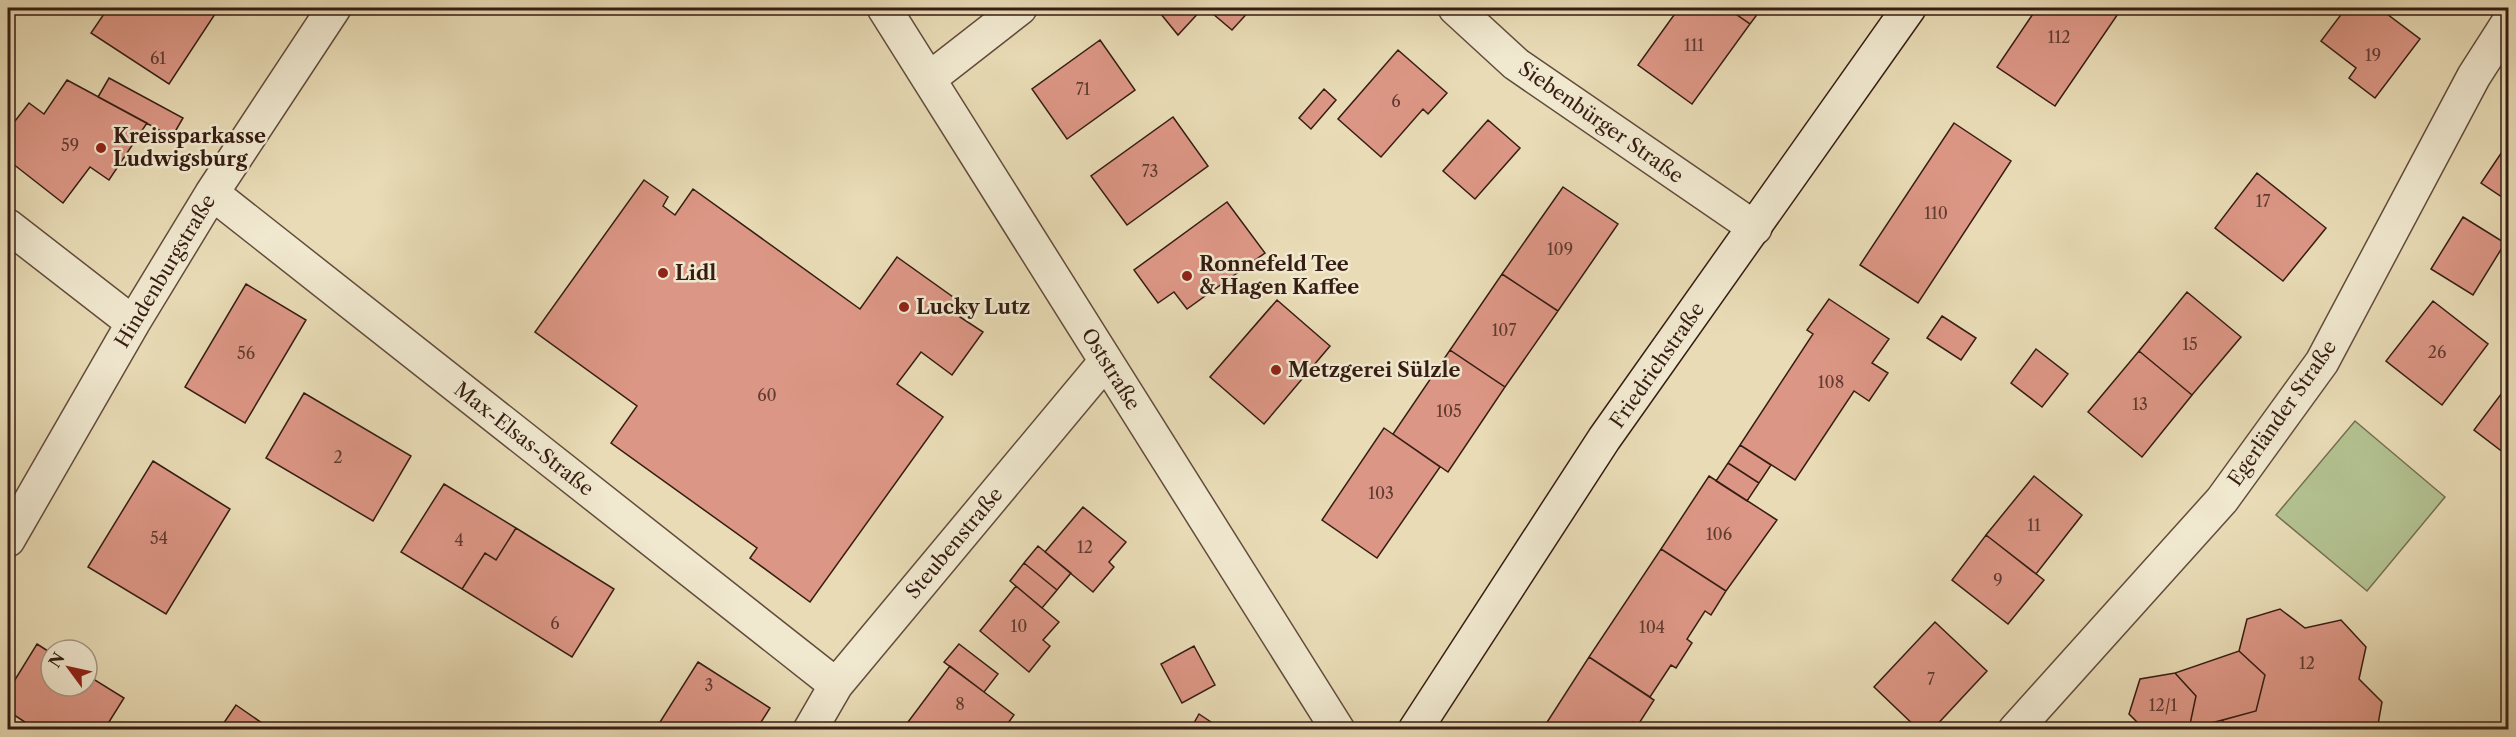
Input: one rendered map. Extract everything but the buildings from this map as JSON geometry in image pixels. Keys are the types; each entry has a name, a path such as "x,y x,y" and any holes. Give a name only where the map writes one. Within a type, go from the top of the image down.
{"street":[{"name":"Hindenburgstraße","path":"8,540 133,323 212,193 334,8"},
{"name":"Oststraße","path":"884,8 1338,729"},
{"path":"929,79 1020,8"},
{"name":"Siebenbürger Straße","path":"1455,8 1516,64 1755,228"},
{"name":"Friedrichstraße","path":"1415,729 1604,439 1909,8"},
{"name":"Egerländer Straße","path":"2015,729 2222,500 2322,362 2474,76 2508,23"},
{"name":"Max-Elsas-Straße","path":"212,193 836,685"},
{"path":"8,226 133,323"},
{"name":"Steubenstraße","path":"810,729 836,685 1106,361"}],"green space":[{"path":"2355,421 2445,497 2367,591 2276,515"}],"place":[{"name":"Kreissparkasse Ludwigsburg","path":"101,148"},
{"name":"Lidl","path":"663,273"},
{"name":"Ronnefeld Tee & Hagen Kaffee","path":"1187,276"},
{"name":"Lucky Lutz","path":"904,307"},
{"name":"Metzgerei Sülzle","path":"1276,370"}]}
